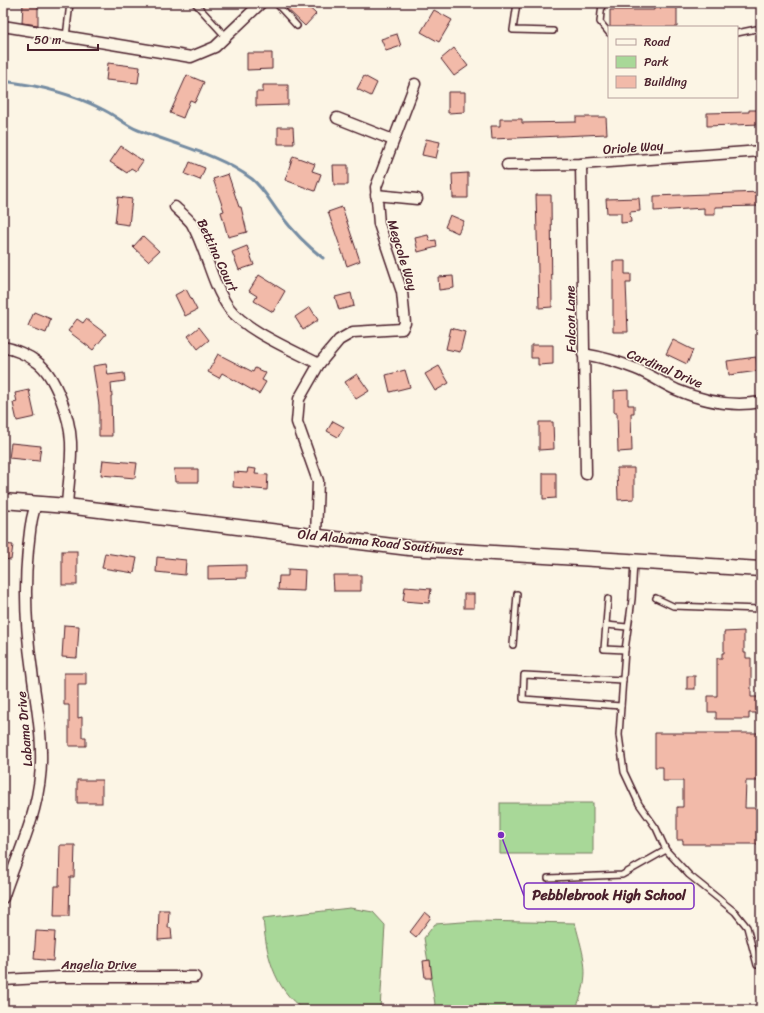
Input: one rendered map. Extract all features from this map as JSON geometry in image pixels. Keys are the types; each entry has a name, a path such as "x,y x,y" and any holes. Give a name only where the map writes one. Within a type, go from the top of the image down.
{"street":[{"path":"3,26 191,57 215,48 260,4"},
{"name":"Megcole Way","path":"316,536 318,481 297,422 299,399 306,384 319,364 339,340 353,332 378,330 392,331 402,329 405,324 402,292 379,224 376,187 415,84"},
{"path":"337,118 393,140"},
{"name":"Oriole Way","path":"507,165 581,164 761,151"},
{"name":"Falcon Lane","path":"581,164 586,474"},
{"path":"376,195 417,199"},
{"name":"Bettina Court","path":"175,207 191,224 217,287 238,319 319,364"},
{"path":"3,347 11,349 37,362 54,385 66,411 71,442 67,506"},
{"name":"Cardinal Drive","path":"584,354 605,358 637,369 678,390 718,402 746,405 761,402"},
{"name":"Old Alabama Road Southwest","path":"3,501 36,505 67,506 409,548 761,569"},
{"name":"Labama Drive","path":"3,898 32,821 40,782 41,752 25,611 31,516 36,505"},
{"name":"Angelia Drive","path":"3,980 61,977 195,978"}],"lane":[{"path":"66,37 70,3"},
{"path":"195,3 226,37"},
{"path":"276,3 297,26"},
{"path":"516,3 513,30 553,31"},
{"path":"602,3 600,22 608,32"},
{"path":"738,33 761,28"},
{"path":"634,561 632,600 627,627 619,735 624,772 639,804 656,828 666,850 689,875 735,912 747,926 757,965"},
{"path":"513,645 517,594"},
{"path":"608,598 604,649 625,650"},
{"path":"656,598 673,606 761,608"},
{"path":"606,625 627,627"},
{"path":"621,706 523,698 524,675 623,680"},
{"path":"548,878 622,875 666,850"}],"green space":[{"path":"500,803 593,803 593,854 500,854"},
{"path":"350,908 373,912 385,925 380,1010 304,1010 293,1001 285,991 273,969 266,944 263,918"},
{"path":"476,921 575,923 585,967 585,977 580,998 575,1010 436,1010 424,938 435,924"}],"building":[{"path":"23,3 38,3 38,25 22,23"},
{"path":"281,3 304,3 316,14 305,26"},
{"path":"654,3 677,3 677,26 610,26 610,10 654,10"},
{"path":"434,10 452,20 439,42 421,32"},
{"path":"397,34 401,46 386,51 381,39"},
{"path":"454,48 468,66 454,76 441,59"},
{"path":"247,53 272,53 272,69 247,70"},
{"path":"108,63 140,67 138,83 106,80"},
{"path":"187,75 204,82 195,102 190,100 183,118 170,113"},
{"path":"364,76 377,83 371,96 357,89"},
{"path":"263,85 288,85 288,105 256,106 256,92 263,92"},
{"path":"448,92 465,92 465,112 448,113"},
{"path":"749,110 761,110 761,124 707,126 707,113 749,112"},
{"path":"576,117 606,117 607,134 492,139 491,126 500,126 500,119 522,119 522,123 576,122"},
{"path":"278,127 293,127 294,144 278,144"},
{"path":"426,139 440,142 436,158 422,155"},
{"path":"121,146 143,161 136,171 131,168 127,173 110,162"},
{"path":"293,156 315,164 312,171 321,174 315,191 285,180"},
{"path":"190,162 205,168 200,180 185,174"},
{"path":"333,165 348,165 348,185 334,185"},
{"path":"468,173 468,198 453,198 452,174"},
{"path":"228,174 239,207 241,207 247,232 228,237 221,212 224,211 213,179"},
{"path":"761,192 761,206 715,207 715,215 704,215 704,208 654,211 654,196"},
{"path":"536,195 551,195 552,307 539,308"},
{"path":"118,197 132,199 129,225 115,223"},
{"path":"639,198 640,211 630,212 631,222 621,223 621,213 607,213 606,199"},
{"path":"342,207 360,261 347,266 328,212"},
{"path":"450,215 464,221 458,233 445,227"},
{"path":"428,235 430,241 436,240 437,247 418,252 415,238"},
{"path":"143,236 159,251 148,261 133,247"},
{"path":"247,246 254,265 239,270 232,252"},
{"path":"613,261 625,261 625,274 631,274 631,283 626,283 628,332 613,332"},
{"path":"259,275 285,291 273,312 254,301 257,296 249,291"},
{"path":"453,276 454,288 439,290 438,277"},
{"path":"186,289 197,310 185,316 175,295"},
{"path":"351,293 354,306 339,310 335,297"},
{"path":"310,307 318,320 303,330 295,317"},
{"path":"34,312 51,319 46,333 28,326"},
{"path":"77,319 83,323 86,319 106,334 93,350 68,331"},
{"path":"199,327 209,340 198,349 188,336"},
{"path":"451,328 465,332 460,352 446,349"},
{"path":"673,340 693,350 687,364 666,354"},
{"path":"531,345 553,345 553,364 538,365 538,358 531,358"},
{"path":"218,354 253,372 255,368 266,373 262,380 266,382 259,394 222,373 219,378 208,372"},
{"path":"756,357 758,371 729,375 727,361"},
{"path":"106,364 108,375 124,373 125,381 111,383 112,436 99,436 99,405 93,366"},
{"path":"439,366 449,383 435,391 425,374"},
{"path":"405,370 410,387 390,392 386,375"},
{"path":"357,374 369,391 356,399 345,382"},
{"path":"29,390 35,417 17,421 13,403 17,402 15,393"},
{"path":"628,390 628,405 634,405 634,413 631,413 632,451 618,452 617,413 614,413 614,391"},
{"path":"333,421 344,427 338,437 327,431"},
{"path":"539,422 553,422 554,449 539,450"},
{"path":"11,443 41,446 39,461 9,458"},
{"path":"103,460 137,463 135,478 101,475"},
{"path":"248,468 256,469 255,474 268,475 267,490 233,487 234,472 247,473"},
{"path":"617,468 634,468 634,499 618,500"},
{"path":"174,469 198,469 198,482 175,482"},
{"path":"543,473 556,473 556,498 543,499"},
{"path":"3,544 13,545 11,560 3,559"},
{"path":"62,551 77,551 77,585 62,585"},
{"path":"105,553 137,558 134,573 102,568"},
{"path":"157,557 186,560 185,575 156,572"},
{"path":"246,565 246,578 208,579 208,566"},
{"path":"288,569 305,570 304,591 278,590 279,576 288,576"},
{"path":"333,575 361,575 361,591 334,591"},
{"path":"405,587 431,589 429,603 403,601"},
{"path":"464,594 474,594 474,608 464,608"},
{"path":"64,625 79,626 77,658 62,657"},
{"path":"744,631 744,653 746,653 746,658 751,658 751,697 760,697 760,713 749,713 749,719 716,719 716,712 708,712 708,696 717,696 717,658 722,658 722,653 724,653 724,632"},
{"path":"64,673 86,673 86,685 78,685 78,718 82,717 82,737 86,737 86,746 69,746 69,705 64,705"},
{"path":"687,676 695,676 695,689 687,689"},
{"path":"655,733 758,733 758,781 746,781 745,808 761,808 761,841 759,841 759,844 683,844 683,840 677,840 677,807 683,807 683,781 663,781 663,767 655,767"},
{"path":"77,780 102,780 102,803 77,803"},
{"path":"60,845 75,845 74,877 70,877 69,916 54,916 55,886 59,886"},
{"path":"159,910 169,910 168,928 171,928 172,939 158,940"},
{"path":"425,912 431,917 416,937 410,932"},
{"path":"36,931 55,932 53,961 34,959"},
{"path":"430,960 432,978 425,978 423,961"}],"waterway":[{"path":"3,81 29,85 79,99 107,111 133,128 211,156 239,170 256,183 294,231 323,258"}],"place":[{"name":"Pebblebrook High School","path":"501,835"}]}
